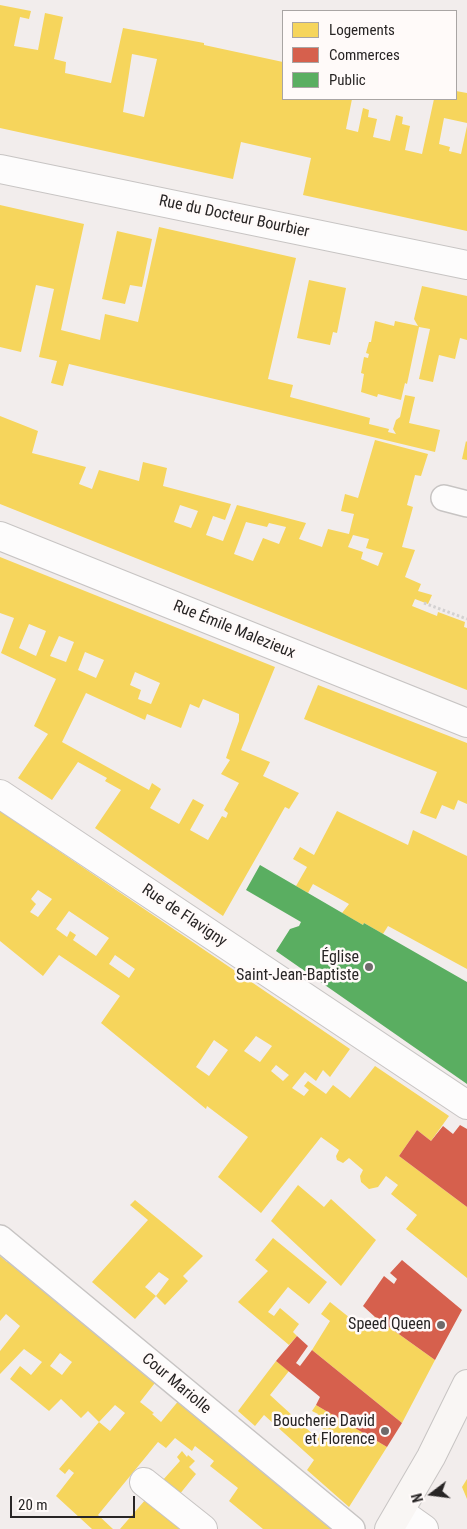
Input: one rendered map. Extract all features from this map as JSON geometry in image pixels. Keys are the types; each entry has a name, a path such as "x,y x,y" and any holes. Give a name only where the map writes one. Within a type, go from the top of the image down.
{"main road":[{"path":"394,1520 431,1457 467,1385"}],"street":[{"name":"Rue du Docteur Bourbier","path":"0,169 467,265"},
{"name":"Rue Émile Malezieux","path":"0,536 467,723"},
{"name":"Rue de Flavigny","path":"0,794 467,1105"},
{"path":"144,1482 203,1529"},
{"path":"394,1520 424,1529"}],"lane":[{"name":"Cour Mariolle","path":"0,1238 352,1529"}],"path":[{"path":"424,603 467,619"}],"building: Logements":[{"path":"0,5 31,11 29,19 20,17 14,46 38,50 45,13 63,17 54,59 66,62 65,73 111,83 123,28 204,43 204,45 282,62 282,100 352,100 346,129 358,132 363,108 369,110 368,117 377,119 373,137 390,141 396,115 403,117 402,124 410,126 405,150 422,154 434,100 457,100 457,91 467,93 467,123 444,118 439,144 450,147 449,151 461,154 467,126 467,231 303,195 311,158 241,142 233,179 0,128","holes":["132,54 157,59 144,117 123,112"]},
{"path":"0,205 84,224 61,330 100,340 105,314 138,322 159,227 296,258 268,379 293,385 290,397 370,418 369,424 389,429 388,432 396,434 393,429 396,420 400,417 405,395 415,397 409,423 440,430 435,452 69,364 63,386 51,383 57,361 39,357 54,289 36,285 21,352 0,347"},
{"path":"117,231 152,239 142,287 130,285 125,304 102,299"},
{"path":"309,280 346,288 337,333 333,332 330,345 297,338"},
{"path":"422,286 467,296 467,340 460,338 455,359 439,355 433,382 419,379 430,329 419,327 407,384 405,383 401,400 378,394 377,397 361,392 364,374 361,373 364,357 368,358 369,354 366,353 369,342 371,342 375,321 394,326 395,321 418,326 414,319"},
{"path":"0,416 38,431 32,453 86,467 79,484 92,489 99,470 139,481 143,462 167,468 163,486 231,504 225,520 213,516 206,535 223,541 237,505 306,523 299,539 322,547 328,529 349,534 354,514 341,511 345,494 358,498 375,440 428,454 421,476 415,475 407,505 413,507 402,547 415,550 405,577 421,584 418,591 432,595 428,604 415,599 412,606 437,616 438,612 465,622 464,627 467,628 467,690 0,504","holes":["180,505 198,511 191,528 174,522","246,522 267,527 269,523 286,527 279,544 263,538 253,561 234,554","353,535 369,539 366,548 383,553 378,566 361,559 363,552 348,547"]},
{"path":"467,442 467,460 462,459"},
{"path":"0,557 275,667 241,750 270,762 263,776 299,793 289,809 285,807 223,916 95,828 121,790 105,781 107,778 78,762 52,800 18,778 48,734 34,726 56,679 1,653 14,618 0,613","holes":["29,624 46,631 36,656 19,648","59,636 74,642 66,662 50,656","85,652 104,660 96,678 78,670","135,672 160,683 151,704 138,699 141,690 130,685","86,693 145,720 147,714 181,728 190,704 199,708 203,699 239,714 239,721 226,758 230,760 221,774 239,783 224,810 228,813 226,818 222,816 208,840 190,830 204,805 193,799 179,824 150,808 161,789 152,783 149,790 62,742"]},
{"path":"318,685 467,743 467,804 458,800 454,810 442,805 436,819 420,813 437,772 304,719"},
{"path":"0,811 350,1049 330,1077 323,1070 316,1081 305,1072 292,1088 304,1096 309,1090 304,1086 308,1081 326,1094 333,1085 350,1098 375,1066 449,1116 431,1141 417,1130 399,1156 467,1207 467,1278 406,1229 417,1215 391,1194 398,1185 386,1176 378,1187 369,1189 361,1182 360,1176 363,1170 349,1158 343,1163 337,1160 336,1156 339,1150 321,1137 261,1213 218,1177 248,1137 207,1106 206,1109 101,1023 120,996 59,955 43,976 0,941","holes":["38,890 52,899 38,917 30,912 36,904 31,899","69,911 109,938 96,956 73,940 76,935 70,931 67,937 56,929","115,955 135,969 129,978 109,964","256,1036 272,1046 260,1062 244,1051","214,1040 228,1050 209,1076 196,1067","276,1065 289,1075 283,1081 271,1071"]},
{"path":"337,811 408,845 413,830 467,856 467,969 388,926 383,934 364,923 363,925 342,913 349,904 313,884 308,893 296,886 307,867 293,859 300,847 314,855"},
{"path":"298,1185 324,1207 331,1199 376,1240 341,1286 271,1221"},
{"path":"135,1200 203,1256 183,1276 188,1281 165,1305 156,1296 135,1319 92,1282 148,1220 130,1205","holes":["159,1272 169,1279 156,1296 145,1287"]},
{"path":"273,1238 327,1282 309,1304 288,1287 268,1312 274,1316 280,1308 299,1324 293,1332 297,1336 289,1345 238,1302 268,1271 255,1260"},
{"path":"13,1254 158,1379 140,1402 154,1413 152,1414 161,1422 180,1399 335,1529 263,1529 229,1501 238,1488 210,1466 214,1461 195,1446 192,1451 175,1438 166,1448 158,1442 98,1515 113,1529 92,1529 56,1496 74,1473 69,1469 65,1474 59,1469 99,1422 88,1411 81,1418 61,1399 49,1411 10,1379 20,1366 31,1375 42,1362 24,1349 0,1374 0,1351 20,1326 6,1314 0,1321 0,1256 7,1262","holes":["60,1353 72,1362 62,1375 50,1366","115,1405 125,1413 110,1431 99,1422"]},
{"path":"330,1302 365,1330 375,1317 435,1360 402,1423 312,1350 330,1321 321,1314"},
{"path":"276,1361 289,1371 270,1395 317,1438 323,1429 314,1422 318,1414 312,1411 316,1405 387,1447 349,1507 307,1470 314,1460 264,1415 255,1426 238,1411"},
{"path":"182,1451 187,1457 188,1455 195,1461 189,1467 196,1474 179,1495 162,1481 180,1461 177,1457"},
{"path":"467,1479 467,1499 462,1487"},
{"path":"146,1499 182,1529 120,1529"}],"building: Commerces":[{"path":"460,1125 467,1129 467,1207 399,1156 417,1130 431,1141 443,1126 453,1134"},
{"path":"402,1260 462,1310 435,1360 375,1317 363,1306 384,1276 394,1284 397,1279 390,1273"},
{"path":"297,1336 308,1346 296,1363 300,1366 312,1350 402,1423 387,1447 316,1405 320,1397 276,1361"}],"building: Public":[{"name":"Église Saint-Jean-Baptiste","path":"260,865 363,925 364,923 467,982 467,1084 276,951 290,929 299,926 301,922 246,890"}],"place":[{"name":"Église Saint-Jean-Baptiste","path":"369,967"},
{"name":"Speed Queen","path":"441,1325"},
{"name":"Boucherie David et Florence","path":"385,1431"}]}
